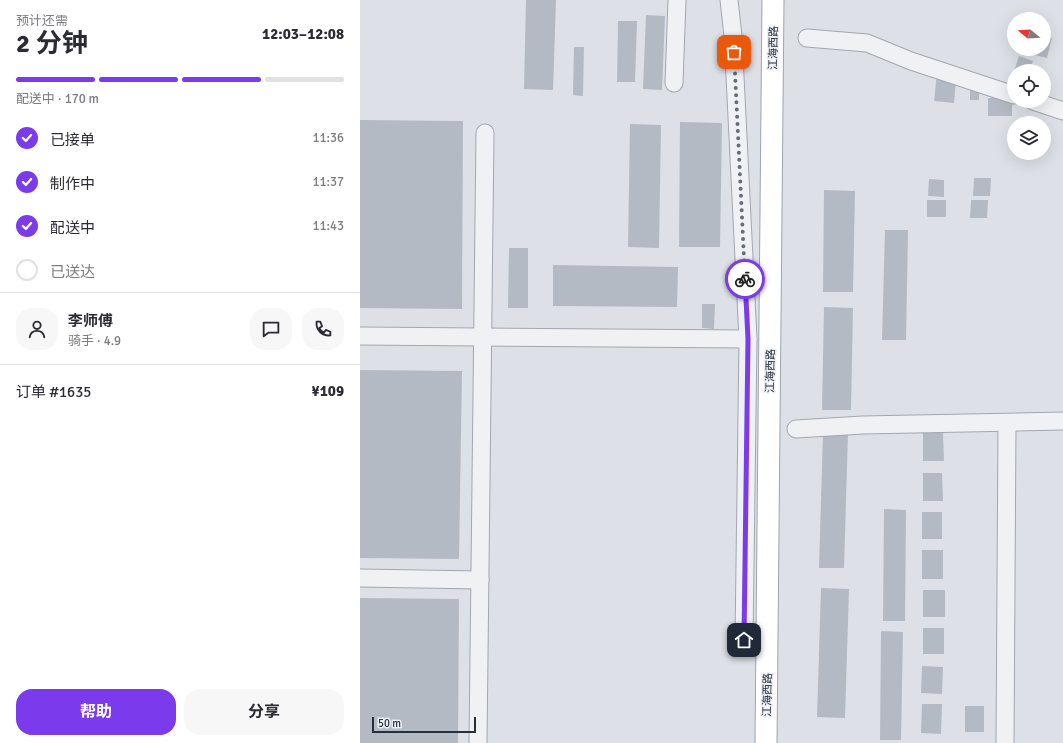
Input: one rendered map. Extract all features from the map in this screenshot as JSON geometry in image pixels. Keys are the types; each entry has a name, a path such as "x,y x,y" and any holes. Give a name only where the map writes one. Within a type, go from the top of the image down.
{"main road":[{"name":"江海西路","path":"766,743 773,0"}],"street":[{"path":"674,83 677,0"},
{"path":"729,0 733,36 748,339 744,640"},
{"path":"807,38 868,43 912,61 1007,93"},
{"path":"1051,107 1063,111"},
{"path":"478,743 485,133"},
{"path":"360,336 748,339"},
{"path":"796,429 863,425 1063,421"},
{"path":"1005,743 1007,423"},
{"path":"360,578 480,580"}],"building":[{"path":"526,0 556,0 553,90 524,89"},
{"path":"646,15 665,16 662,90 643,89"},
{"path":"618,21 637,21 635,82 617,82"},
{"path":"574,47 584,47 583,96 573,95"},
{"path":"1019,56 1033,61 1032,64 1016,64"},
{"path":"937,73 956,80 954,103 934,101"},
{"path":"970,87 979,87 979,100 970,100"},
{"path":"988,98 1007,98 1007,108 1012,108 1012,116 988,116"},
{"path":"360,120 463,121 462,309 360,308"},
{"path":"680,122 722,123 720,247 679,247"},
{"path":"630,124 661,125 659,248 628,247"},
{"path":"974,178 991,178 990,196 973,196"},
{"path":"929,179 944,180 944,197 928,196"},
{"path":"824,190 855,191 853,292 823,292"},
{"path":"927,200 946,200 946,217 927,217"},
{"path":"971,200 988,200 987,218 970,218"},
{"path":"885,230 908,230 906,340 882,340"},
{"path":"509,248 528,248 528,308 508,308"},
{"path":"553,265 678,267 677,307 553,306"},
{"path":"702,304 715,304 714,329 702,328"},
{"path":"824,307 853,308 851,410 822,410"},
{"path":"360,370 462,371 459,559 360,558"},
{"path":"923,433 943,433 944,461 923,461"},
{"path":"823,434 848,434 844,568 819,568"},
{"path":"923,473 942,473 943,501 923,501"},
{"path":"884,509 906,510 905,621 883,621"},
{"path":"922,512 942,512 942,539 922,539"},
{"path":"922,550 943,550 943,579 922,579"},
{"path":"821,588 849,589 845,718 817,717"},
{"path":"923,590 945,590 945,617 923,617"},
{"path":"360,598 459,599 458,743 360,743"},
{"path":"923,628 944,628 944,654 923,654"},
{"path":"881,631 903,632 901,740 880,740"},
{"path":"922,666 943,667 942,694 921,693"},
{"path":"922,704 942,704 941,734 921,733"},
{"path":"965,706 984,706 984,732 965,732"}],"way so far":[{"path":"734,52 745,279"}],"route":[{"path":"744,640 748,339 745,279"}]}
